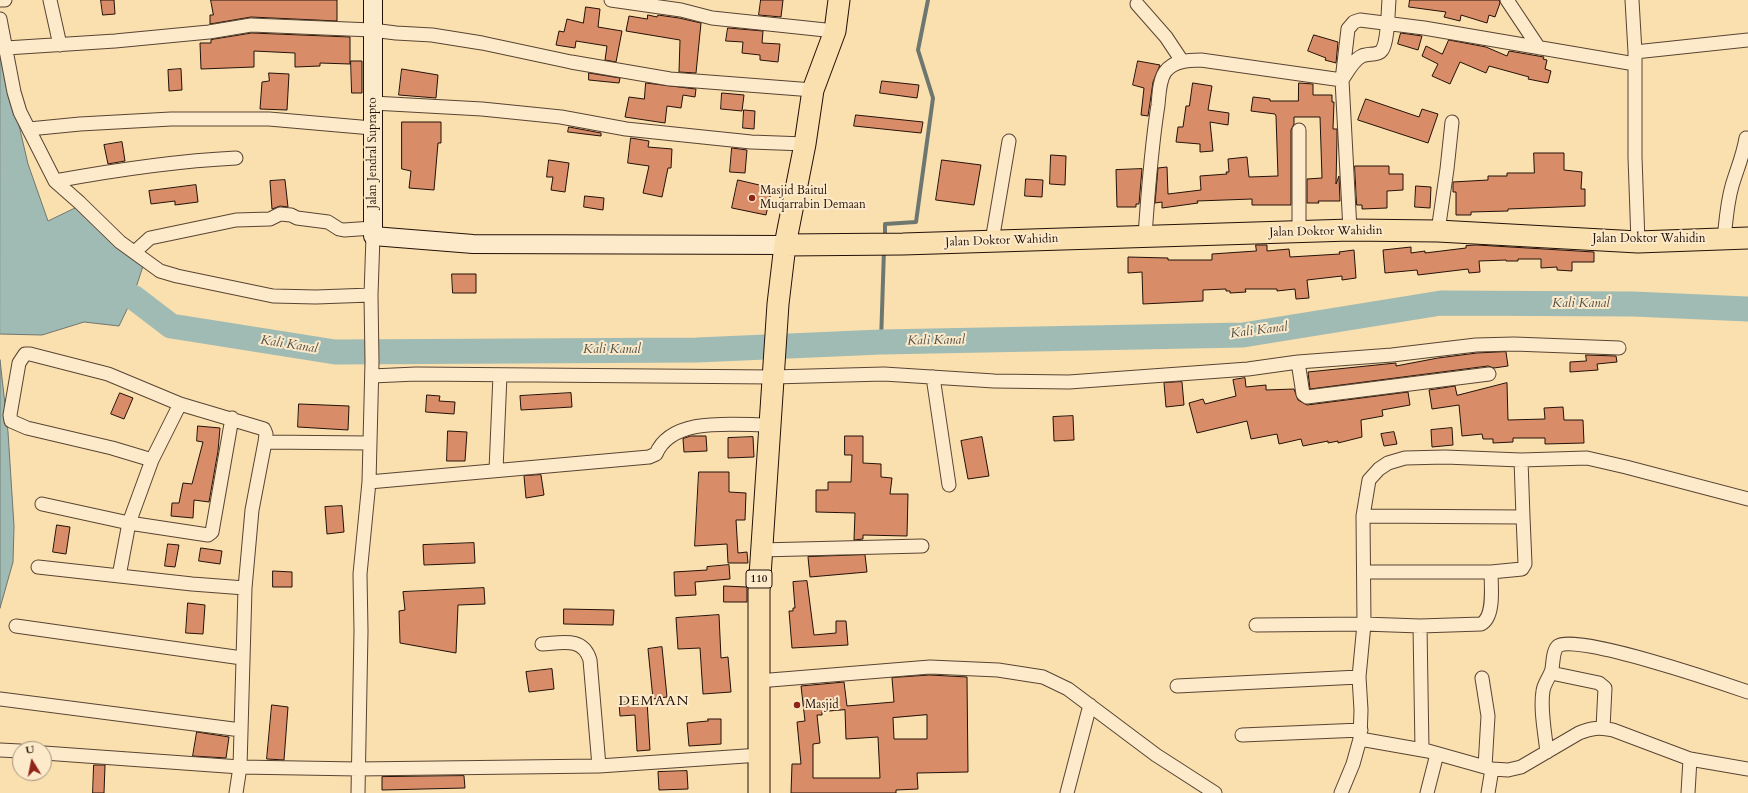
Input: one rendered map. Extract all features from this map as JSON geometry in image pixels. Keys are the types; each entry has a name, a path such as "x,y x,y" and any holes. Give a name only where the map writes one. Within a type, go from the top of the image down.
{"main road":[{"name":"Jalan Jendral Suprapto","path":"373,0 373,232"},
{"path":"373,232 472,244 785,245 805,144 813,90 835,31 839,0"},
{"name":"Jalan Doktor Wahidin","path":"785,245 903,244 1350,230 1438,231 1638,242 1748,238"},
{"name":"110","path":"759,793 760,755 758,681 760,550 768,425 778,304 785,245"}],"street":[{"path":"0,0 5,0"},
{"path":"50,0 60,45"},
{"path":"611,0 682,5 712,18 835,31"},
{"path":"1342,80 1359,58 1366,55 1379,53 1383,49 1389,0"},
{"path":"1507,0 1539,48"},
{"path":"1632,0 1635,58 1635,157 1638,242"},
{"path":"1137,4 1166,37 1182,61"},
{"path":"0,19 14,92 20,112 55,181 120,242 160,271 177,276 273,296 371,301"},
{"path":"1350,230 1342,80 1348,29 1351,24 1360,20 1387,23 1539,48 1635,58 1748,40"},
{"path":"6,48 60,45 209,32 251,25 372,30 432,35 475,42 571,62 670,79 813,90"},
{"path":"1145,236 1152,145 1160,90 1164,73 1170,67 1182,61 1201,60 1342,80"},
{"path":"373,103 482,109 561,118 626,129 751,142 805,144"},
{"path":"29,129 80,124 171,119 268,119 372,128"},
{"path":"1438,231 1452,122"},
{"path":"1299,130 1299,231"},
{"path":"1724,239 1728,202 1743,156 1746,138"},
{"path":"992,241 1009,141"},
{"path":"55,181 117,170 201,160 236,158"},
{"path":"137,254 139,248 150,238 236,220 270,219 280,214 328,222 339,229 344,230 373,232"},
{"name":"Jalan Jendral Suprapto","path":"358,793 361,631 360,574 369,482 372,376 371,301 373,232"},
{"path":"372,376 416,374 500,375 773,371 933,377 994,381 1069,382 1201,371 1248,369 1298,362 1392,355 1476,345 1514,344 1619,348"},
{"path":"152,460 112,448 27,428 11,421 10,415 19,363 25,354 62,361 108,374 180,404 264,428 266,434 252,510 245,588 240,767 236,793"},
{"path":"1298,362 1303,394 1307,397 1489,374"},
{"path":"496,470 500,375"},
{"path":"933,377 949,485"},
{"path":"119,576 129,523 152,460 180,404"},
{"path":"42,504 129,523 208,535 212,532 232,418"},
{"path":"369,482 649,457 656,454 660,445 670,435 681,430 706,425 768,425"},
{"path":"265,442 369,443"},
{"path":"1341,793 1353,764 1361,734 1359,677 1364,624 1363,516 1369,480 1379,469 1394,461 1405,458 1445,457 1521,460 1587,458 1748,499"},
{"path":"1364,572 1491,572 1520,569 1524,567 1521,460"},
{"path":"1363,516 1523,517"},
{"path":"760,550 922,546"},
{"path":"38,567 245,588"},
{"path":"1256,625 1364,624 1471,626 1484,623 1489,616 1491,572"},
{"path":"16,626 242,658"},
{"path":"1420,626 1422,750"},
{"path":"542,644 576,643 584,647 588,652 590,660 599,766"},
{"path":"1547,752 1543,693 1551,673 1558,647 1571,643 1608,650 1674,668 1748,692"},
{"path":"758,681 930,667 998,670 1043,677 1068,689 1156,755 1215,793"},
{"path":"1551,673 1599,683 1605,688 1602,728"},
{"path":"1177,686 1359,677"},
{"path":"1482,678 1488,716 1488,793"},
{"path":"0,699 241,730"},
{"path":"1067,793 1090,705"},
{"path":"1242,735 1361,734 1488,768 1513,770 1589,729 1602,728 1613,730 1690,759 1748,769"},
{"path":"0,750 12,751"},
{"path":"52,754 240,767 358,769 599,766 760,755"},
{"path":"1427,793 1437,754"},
{"path":"1688,793 1690,759"}],"water":[{"path":"0,44 28,164 48,221 77,207 95,227 143,266 133,297 119,326 84,322 42,335 0,334"},
{"path":"0,360 8,432 14,526 13,562 0,608"}],"building":[{"path":"101,0 114,0 115,14 103,15"},
{"path":"211,0 337,0 337,21 251,17 210,24 210,15 213,15"},
{"path":"761,0 783,0 781,17 759,15"},
{"path":"1410,0 1499,0 1500,3 1495,17 1489,15 1487,23 1461,15 1460,21 1444,17 1446,12 1409,7"},
{"path":"586,7 600,9 598,27 622,31 616,62 605,60 607,46 576,41 575,48 556,45 559,31 564,32 567,19 583,23"},
{"path":"648,15 679,18 701,23 696,73 679,72 680,40 626,31 629,16 647,19"},
{"path":"728,28 763,31 762,43 780,44 778,62 760,60 760,55 742,53 743,42 726,41"},
{"path":"252,33 350,37 350,64 320,63 320,66 295,67 295,53 254,51 254,67 201,69 200,43 211,43 211,40"},
{"path":"1401,33 1422,36 1418,50 1398,44"},
{"path":"1314,35 1338,42 1336,63 1325,60 1326,58 1308,51"},
{"path":"1449,40 1486,47 1507,56 1509,51 1544,57 1543,59 1547,60 1545,69 1551,71 1548,83 1528,79 1529,77 1489,66 1486,73 1460,62 1450,84 1432,76 1438,64 1422,56 1426,46 1442,54"},
{"path":"351,61 362,61 362,93 352,93"},
{"path":"1138,61 1160,65 1153,82 1148,116 1141,115 1144,88 1133,85"},
{"path":"181,69 182,90 169,91 168,70"},
{"path":"402,69 438,75 436,98 399,95"},
{"path":"269,73 289,74 287,110 260,109 262,82 269,81"},
{"path":"589,73 620,78 619,83 589,80"},
{"path":"882,81 919,85 917,98 880,93"},
{"path":"646,83 696,89 695,97 683,95 681,108 667,106 665,123 625,117 629,97 644,99"},
{"path":"1193,83 1212,86 1208,110 1229,113 1228,125 1210,122 1213,151 1200,152 1200,144 1176,142 1178,127 1183,127 1186,106 1189,106"},
{"path":"1299,83 1313,84 1313,95 1332,95 1332,102 1334,102 1333,129 1337,129 1336,184 1339,176 1340,201 1318,201 1319,203 1307,203 1307,179 1322,178 1320,117 1294,117 1294,124 1291,130 1291,205 1252,205 1252,199 1197,201 1198,203 1162,208 1162,202 1155,203 1158,168 1167,167 1168,194 1201,190 1200,176 1227,174 1226,172 1229,172 1228,159 1247,157 1249,177 1278,176 1276,116 1275,114 1251,111 1253,97 1270,99 1270,101 1298,101"},
{"path":"722,93 744,95 742,111 721,109"},
{"path":"1366,99 1419,117 1422,109 1438,114 1428,143 1358,120"},
{"path":"744,110 755,111 754,129 743,128"},
{"path":"856,115 923,122 921,133 854,126"},
{"path":"402,122 441,122 441,143 438,143 434,190 409,188 411,171 402,169"},
{"path":"569,127 601,133 601,136 568,132"},
{"path":"631,138 649,141 648,147 672,149 671,168 668,168 662,197 643,193 649,166 628,163"},
{"path":"122,142 125,161 108,164 104,145"},
{"path":"732,148 747,150 745,173 730,172"},
{"path":"1534,153 1564,153 1564,170 1582,172 1581,189 1585,189 1585,206 1508,209 1508,211 1471,212 1471,215 1456,215 1456,192 1453,192 1453,182 1488,180 1488,176 1507,176 1507,173 1534,173"},
{"path":"1051,155 1066,156 1065,185 1050,184"},
{"path":"549,160 569,163 565,192 551,190 553,177 547,177"},
{"path":"942,160 981,165 974,205 936,200"},
{"path":"1355,166 1389,166 1389,174 1403,174 1403,190 1387,191 1387,208 1362,209 1362,205 1357,205"},
{"path":"1142,169 1139,204 1136,204 1136,207 1117,207 1116,170"},
{"path":"1026,179 1043,180 1042,197 1025,196"},
{"path":"285,180 288,207 280,206 272,209 270,181"},
{"name":"Masjid Baitul Muqarrabin Demaan","path":"738,180 772,188 766,215 732,208"},
{"path":"196,185 198,202 175,205 175,201 151,204 149,191"},
{"path":"1416,186 1431,187 1430,208 1415,207"},
{"path":"585,196 604,198 603,210 584,207"},
{"path":"1256,245 1267,245 1267,251 1289,249 1290,257 1340,254 1339,252 1354,250 1356,278 1342,280 1342,276 1307,280 1309,298 1296,299 1295,289 1277,291 1277,289 1245,289 1246,292 1230,293 1230,291 1226,291 1226,289 1203,290 1203,301 1143,304 1142,272 1128,273 1128,257 1168,258 1168,260 1212,260 1212,254 1256,251"},
{"path":"1477,245 1594,252 1594,262 1572,262 1572,271 1557,270 1557,267 1541,268 1541,259 1518,259 1518,261 1479,261 1480,272 1469,273 1468,269 1418,275 1417,270 1385,273 1383,250 1411,247 1411,253 1425,251 1425,253 1466,248 1466,246"},
{"path":"452,274 476,274 476,293 453,293"},
{"path":"1506,352 1508,366 1494,368 1488,366 1310,389 1308,372 1396,363 1396,366 1438,358 1477,353"},
{"path":"1586,355 1616,356 1617,362 1597,364 1598,370 1570,372 1570,362 1586,361"},
{"path":"1245,378 1246,387 1266,385 1266,390 1294,389 1298,400 1307,405 1408,392 1410,405 1382,410 1383,416 1361,420 1362,437 1338,443 1338,441 1328,443 1328,441 1303,446 1301,439 1279,444 1277,434 1251,439 1247,421 1197,433 1189,403 1203,399 1205,404 1236,396 1233,380"},
{"path":"1182,382 1184,405 1166,407 1164,383"},
{"path":"1507,383 1508,420 1545,419 1544,408 1563,407 1564,420 1583,420 1584,443 1545,444 1545,438 1513,438 1513,442 1493,443 1493,439 1483,439 1482,434 1462,436 1459,405 1432,409 1429,390 1455,386 1457,395"},
{"path":"120,393 133,398 124,419 111,414"},
{"path":"571,393 572,407 521,410 520,396"},
{"path":"427,395 440,396 439,401 455,402 454,414 426,412"},
{"path":"299,404 349,406 348,430 298,427"},
{"path":"1073,416 1074,440 1054,441 1053,417"},
{"path":"198,426 220,428 218,451 209,502 194,500 193,518 171,516 172,503 179,503 183,483 192,484 203,442 197,441"},
{"path":"1452,428 1453,445 1432,447 1431,430"},
{"path":"448,431 467,432 465,461 447,461"},
{"path":"1394,432 1397,444 1384,446 1381,434"},
{"path":"691,436 706,436 707,451 684,452 683,439"},
{"path":"845,436 863,436 863,463 881,464 881,477 892,478 890,494 908,494 907,536 863,535 863,539 854,540 855,513 816,512 816,490 828,490 828,482 851,482 852,455 845,455"},
{"path":"753,437 754,457 728,458 728,438"},
{"path":"982,437 989,476 968,479 961,441"},
{"path":"699,472 729,472 729,492 746,493 745,520 736,520 738,553 747,552 748,563 728,563 727,544 695,546"},
{"path":"541,475 544,495 526,498 524,476"},
{"path":"342,506 344,532 327,534 325,507"},
{"path":"57,525 70,527 66,554 53,552"},
{"path":"474,543 475,563 424,565 423,545"},
{"path":"168,544 179,545 175,567 165,566"},
{"path":"201,548 222,551 220,564 199,561"},
{"path":"865,555 867,572 810,577 808,557"},
{"path":"729,565 730,579 695,582 696,595 675,596 674,572 707,570 707,567"},
{"path":"273,571 292,572 292,587 273,587"},
{"path":"807,581 814,635 836,633 836,621 846,621 848,645 792,648 789,611 793,611 793,608 795,608 793,582"},
{"path":"724,586 747,587 747,602 724,602"},
{"path":"484,588 485,604 458,605 456,653 400,643 399,611 405,610 403,592"},
{"path":"188,603 205,605 203,634 186,633"},
{"path":"564,609 614,610 613,625 564,624"},
{"path":"719,615 721,658 728,657 731,692 703,694 700,648 678,649 676,618"},
{"path":"662,647 667,697 653,699 648,649"},
{"path":"552,669 554,689 529,692 526,672"},
{"path":"930,675 967,677 968,772 917,773 918,789 896,790 896,793 791,793 792,764 801,764 797,722 805,721 801,686 844,682 847,706 894,702 892,678","holes":["845,710 846,739 878,737 880,778 813,778 813,744 820,743 817,715 822,715 822,712","927,715 927,739 894,739 893,718"]},
{"path":"647,701 650,750 637,751 635,715 620,716 619,703"},
{"path":"272,705 288,707 284,760 267,759"},
{"path":"708,719 721,719 721,744 689,746 687,723 708,721"},
{"path":"197,732 229,737 226,758 193,756"},
{"path":"94,765 105,765 104,793 93,793"},
{"path":"687,771 688,789 659,790 658,772"},
{"path":"464,776 465,788 382,790 382,777"}],"waterway":[{"path":"885,239 885,224 916,222 933,98 918,50 928,0"},
{"path":"881,342 884,249"},
{"name":"Kali Kanal","path":"133,297 171,326 335,352 697,350 881,342 1243,335 1441,303 1633,304 1748,309"}],"place":[{"name":"Masjid Baitul Muqarrabin Demaan","path":"752,198"},
{"name":"Masjid","path":"797,705"}],"district":[{"name":"DEMAAN","path":"654,702"}]}
